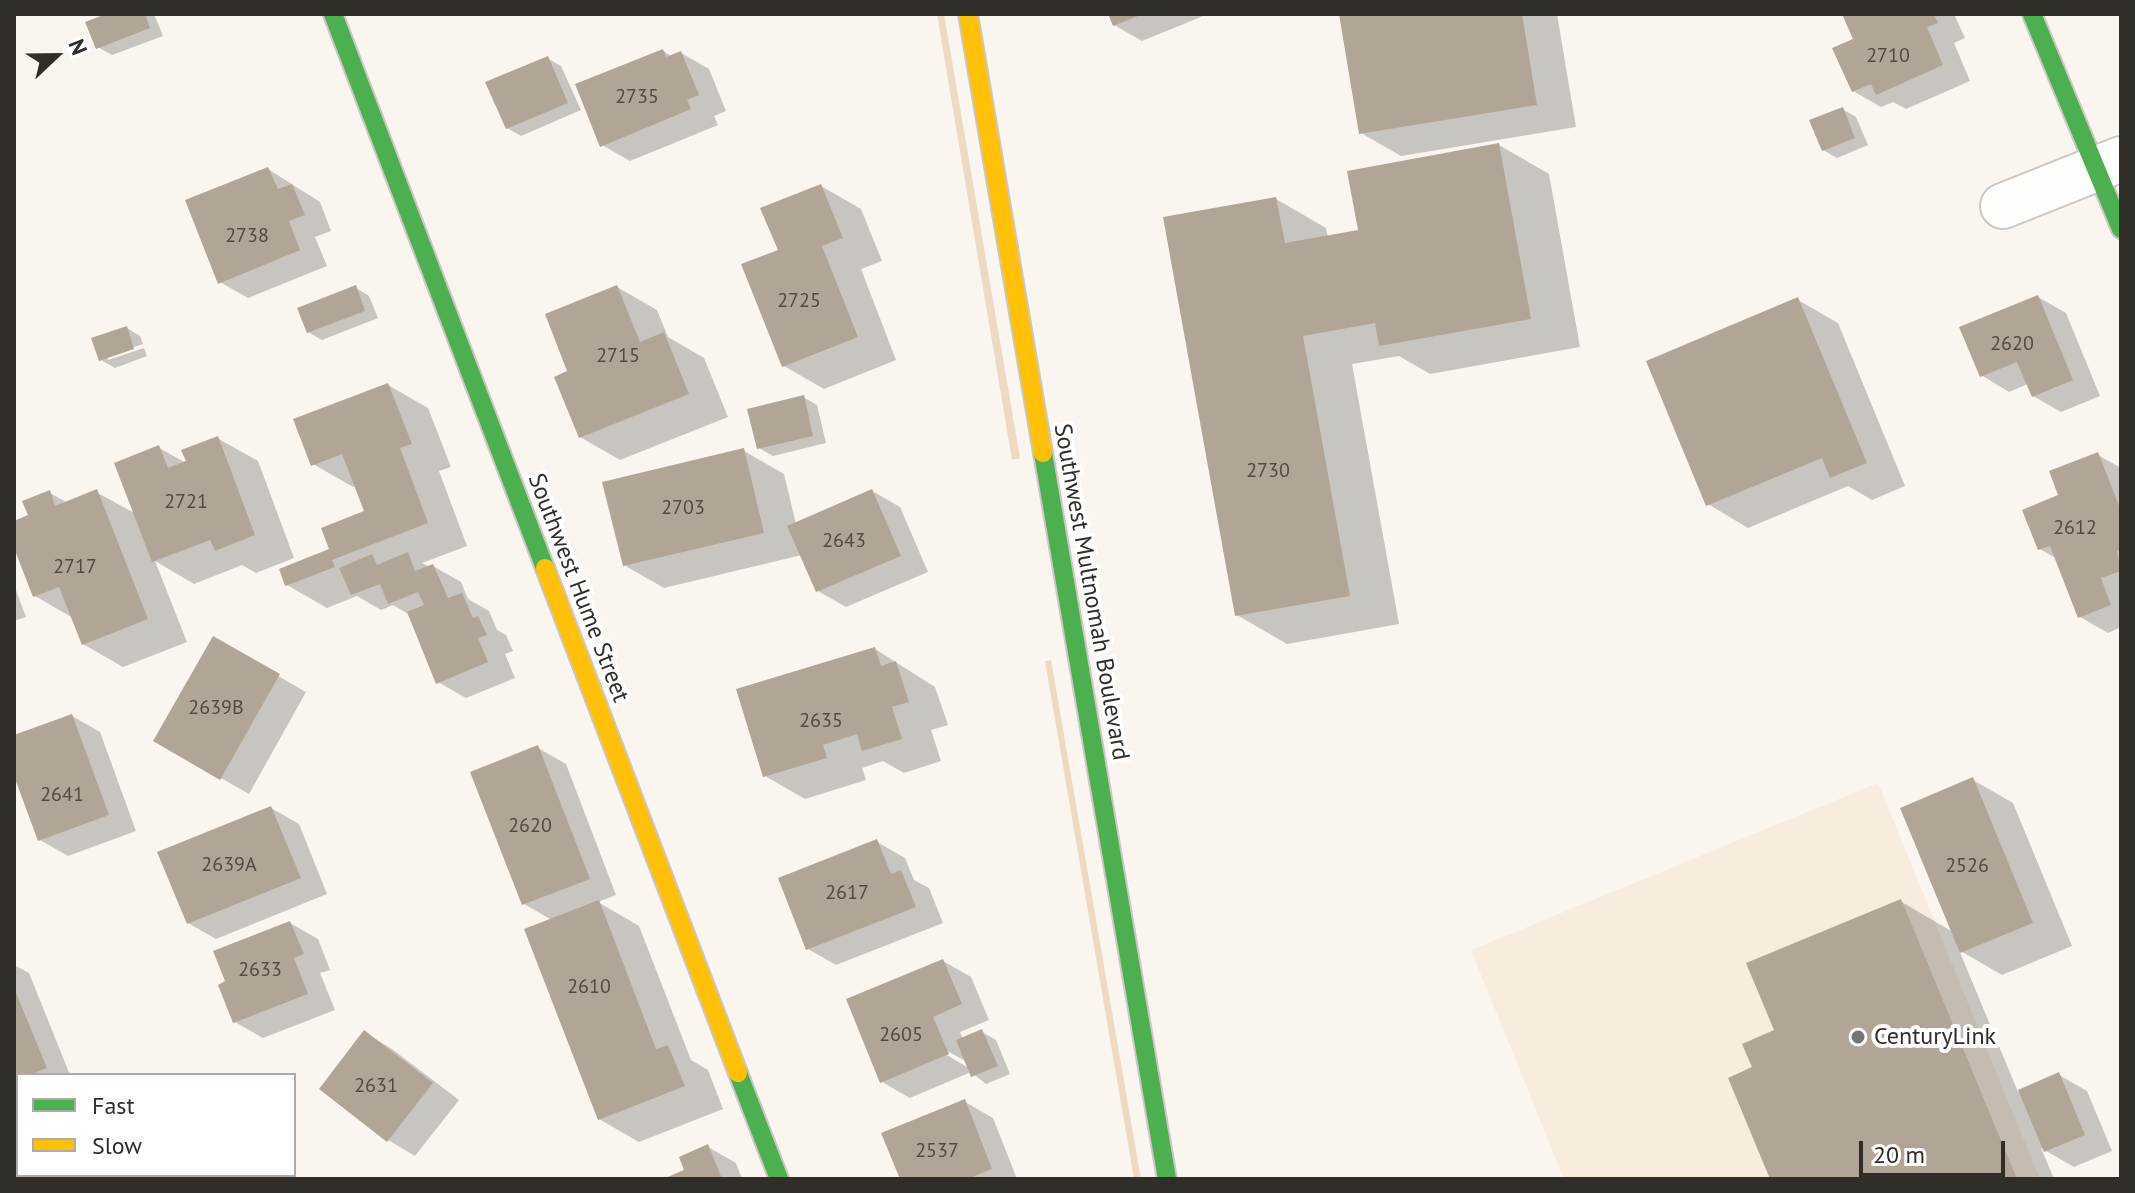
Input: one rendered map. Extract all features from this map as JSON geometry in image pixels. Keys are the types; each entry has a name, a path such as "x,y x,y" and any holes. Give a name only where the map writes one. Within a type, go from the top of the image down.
{"street":[{"name":"Southwest Hume Street","path":"333,14 779,1179"},
{"name":"Southwest Multnomah Boulevard","path":"968,14 1167,1179"},
{"path":"2032,14 2109,164 2121,229"},
{"path":"2003,206 2109,164"}],"shaded area":[{"path":"937,14 944,14 1020,458 1012,460"},
{"path":"1051,660 1141,1179 1134,1179 1045,661"},
{"path":"1878,783 2040,1179 1564,1179 1471,950"}],"building":[{"path":"106,14 145,14 150,28 96,49 85,22"},
{"path":"1108,14 1143,14 1113,26"},
{"path":"1339,14 1522,14 1537,105 1359,134"},
{"path":"1842,14 1934,14 1938,23 1927,27 1943,65 1876,95 1871,84 1852,92 1832,48 1853,39"},
{"path":"663,49 666,57 681,51 699,95 687,100 691,109 600,147 575,84"},
{"path":"548,56 568,103 506,129 485,82"},
{"path":"1843,107 1855,138 1822,151 1809,120"},
{"path":"1499,143 1531,319 1379,346 1375,323 1303,336 1350,596 1235,616 1163,217 1276,197 1285,243 1358,230 1347,171"},
{"path":"268,167 278,189 292,184 305,215 289,221 300,250 218,284 185,200"},
{"path":"821,184 843,238 822,246 858,337 782,367 741,264 778,250 760,208"},
{"path":"356,285 365,311 307,333 297,308"},
{"path":"617,285 640,342 664,332 689,394 579,438 554,377 567,371 545,314"},
{"path":"2038,295 2073,380 2032,397 2017,362 1980,377 1959,327"},
{"path":"1798,297 1867,463 1830,478 1822,458 1706,506 1646,361"},
{"path":"127,326 134,349 99,361 91,338"},
{"path":"388,383 412,444 400,448 428,523 332,560 335,567 285,586 279,569 329,549 321,528 364,511 342,454 311,466 293,419"},
{"path":"804,395 813,436 757,449 747,409"},
{"path":"218,436 255,535 215,551 210,540 152,562 114,463 159,445 168,468 186,461 181,450"},
{"path":"744,448 764,533 623,566 602,482"},
{"path":"2098,452 2121,511 2121,550 2117,551 2121,571 2101,578 2111,605 2078,618 2050,546 2038,550 2022,510 2058,495 2049,471"},
{"path":"97,489 148,619 82,645 59,587 33,597 14,548 14,521 28,515 22,501 50,490 55,506"},
{"path":"872,489 901,556 816,592 787,526"},
{"path":"408,552 415,571 433,564 448,598 462,593 473,618 478,616 487,635 478,638 488,662 436,684 407,612 424,605 418,592 388,604 380,584 351,595 339,568 372,554 377,565"},
{"path":"213,636 280,674 220,780 153,741"},
{"path":"875,647 881,666 896,661 909,702 892,707 902,739 862,751 857,734 823,745 827,758 763,777 736,689"},
{"path":"72,714 109,815 38,841 14,776 14,735"},
{"path":"538,745 590,879 522,905 470,772"},
{"path":"1973,777 2033,923 1960,953 1900,808"},
{"path":"271,806 301,878 187,924 157,852"},
{"path":"877,839 891,874 901,870 916,907 806,950 778,878"},
{"name":"CenturyLink","path":"1901,899 2017,1179 1770,1179 1728,1078 1752,1067 1742,1044 1774,1030 1746,963"},
{"path":"599,900 656,1049 668,1045 685,1086 598,1120 524,929"},
{"path":"290,921 304,954 294,958 308,994 233,1023 218,985 225,981 213,951"},
{"path":"943,959 962,1004 933,1017 949,1054 880,1083 846,999"},
{"path":"14,988 47,1068 34,1073 16,1073 14,1081"},
{"path":"982,1029 998,1066 971,1077 956,1040"},
{"path":"364,1030 433,1083 387,1142 319,1089"},
{"path":"2059,1072 2085,1135 2044,1152 2018,1090"},
{"path":"965,1099 992,1169 967,1179 900,1179 881,1133"},
{"path":"708,1144 722,1179 663,1179 684,1170 679,1157"},
{"path":"92,1177 190,1179 93,1179"},
{"path":"259,1177 284,1179 260,1179"}],"traffic: fast":[{"path":"333,14 545,568"},
{"path":"2032,14 2121,229"},
{"path":"1043,453 1167,1179"},
{"path":"738,1073 779,1179"}],"traffic: slow":[{"path":"968,14 1043,453"},
{"path":"545,568 738,1073"}],"place":[{"name":"CenturyLink","path":"1858,1037"}]}
